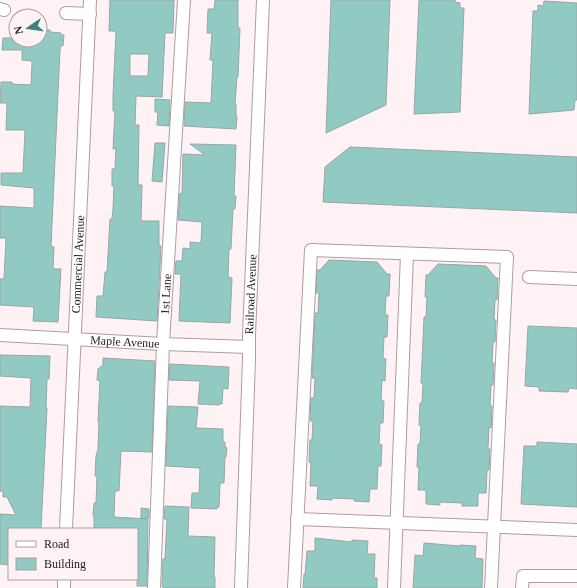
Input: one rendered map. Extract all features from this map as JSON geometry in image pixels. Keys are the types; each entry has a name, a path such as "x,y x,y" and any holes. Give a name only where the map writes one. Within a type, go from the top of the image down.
{"street":[{"name":"Commercial Avenue","path":"66,528 90,0"},
{"name":"1st Lane","path":"154,588 163,344 184,0"},
{"name":"Railroad Avenue","path":"241,588 263,0"},
{"path":"66,13 90,14"},
{"path":"294,588 311,250 507,257 491,588"},
{"path":"394,588 407,254"},
{"path":"529,277 577,279"},
{"name":"Maple Avenue","path":"0,335 75,340 249,347"},
{"path":"297,519 577,530"},
{"path":"522,588 523,576 577,576"}],"building":[{"path":"110,0 174,0 173,33 165,33 162,97 136,96 135,125 139,125 138,185 142,185 141,221 159,221 159,246 161,246 157,321 96,317 97,296 103,296 105,272 107,272 110,219 112,219 113,209 114,186 112,186 112,169 115,169 116,149 113,149 115,111 113,111 113,95 116,31 109,31","holes":["130,54 149,54 148,76 130,76"]},
{"path":"215,0 238,0 238,28 240,28 238,77 237,76 235,104 237,116 236,129 184,126 185,102 211,103 213,60 210,60 212,33 207,33 208,9 214,9"},
{"path":"331,0 390,0 386,105 326,133"},
{"path":"419,0 455,0 455,2 460,3 460,8 464,8 460,112 414,114"},
{"path":"544,1 577,3 577,100 575,100 574,110 529,114 533,11 538,11 538,5 543,6"},
{"path":"48,30 50,30 50,32 61,33 61,35 64,35 63,46 61,45 60,50 51,246 54,247 53,269 61,269 58,322 33,321 34,307 0,305 0,279 4,279 6,238 0,238 0,206 34,208 34,188 1,185 1,173 23,173 25,130 6,130 7,103 0,103 1,82 31,85 32,63 32,61 22,60 22,50 2,50 3,38 8,38 8,48 48,48"},
{"path":"155,99 170,100 169,126 157,125 158,112 155,112"},
{"path":"155,143 165,143 162,182 152,181"},
{"path":"190,144 236,145 234,196 236,196 235,209 233,209 231,249 229,249 228,277 232,278 230,323 179,321 181,274 175,274 176,261 182,261 183,248 190,249 190,242 201,243 202,222 178,220 180,193 182,194 183,154 205,155"},
{"path":"350,147 577,157 577,213 323,202 325,167"},
{"path":"329,260 377,262 387,274 390,274 389,296 386,296 385,315 388,315 387,337 384,337 383,358 386,359 385,381 382,380 381,401 384,401 383,423 380,423 379,444 382,445 381,466 378,466 377,489 370,489 369,502 354,501 354,499 317,499 318,486 310,486 310,440 312,440 313,421 310,421 311,398 314,398 315,378 312,378 315,313 318,313 319,293 316,293 317,270 320,270"},
{"path":"438,264 486,266 496,278 498,278 494,320 496,320 492,363 494,363 493,385 491,385 490,406 492,406 491,428 489,427 489,470 487,470 486,493 478,493 478,506 462,506 462,503 440,502 440,505 426,504 426,490 418,490 419,467 417,467 418,444 420,444 421,426 419,425 423,383 421,383 424,317 426,317 427,297 425,297 426,275 428,275"},
{"path":"528,326 577,328 577,389 569,388 568,392 539,391 539,387 525,386"},
{"path":"0,355 50,356 49,379 47,379 41,528 8,528 8,565 0,564 0,514 16,515 7,497 3,497 3,491 0,491 0,406 30,407 31,378 0,376"},
{"path":"103,358 155,361 152,452 121,451 119,491 115,491 114,517 148,519 147,586 137,586 138,528 94,528 93,516 94,503 96,503 97,476 95,476 96,456 98,449 100,381 97,380 98,369 103,365"},
{"path":"170,364 229,367 228,389 223,388 222,404 198,404 200,381 169,380"},
{"path":"168,406 198,407 196,428 223,429 223,442 225,442 225,447 227,448 225,457 224,483 220,483 219,507 217,507 217,509 191,508 192,493 199,493 200,468 166,466"},
{"path":"537,442 577,444 577,507 521,504 524,446 537,446"},
{"path":"165,506 189,507 188,536 215,537 215,588 163,588 163,559 165,559 167,519 164,519"},
{"path":"141,508 149,509 149,518 141,518"},
{"path":"315,538 352,542 352,540 368,541 367,554 375,554 374,578 377,578 377,588 303,588 307,551 315,551"},
{"path":"424,543 476,546 475,558 483,559 482,588 413,588 415,555 423,556"}]}
